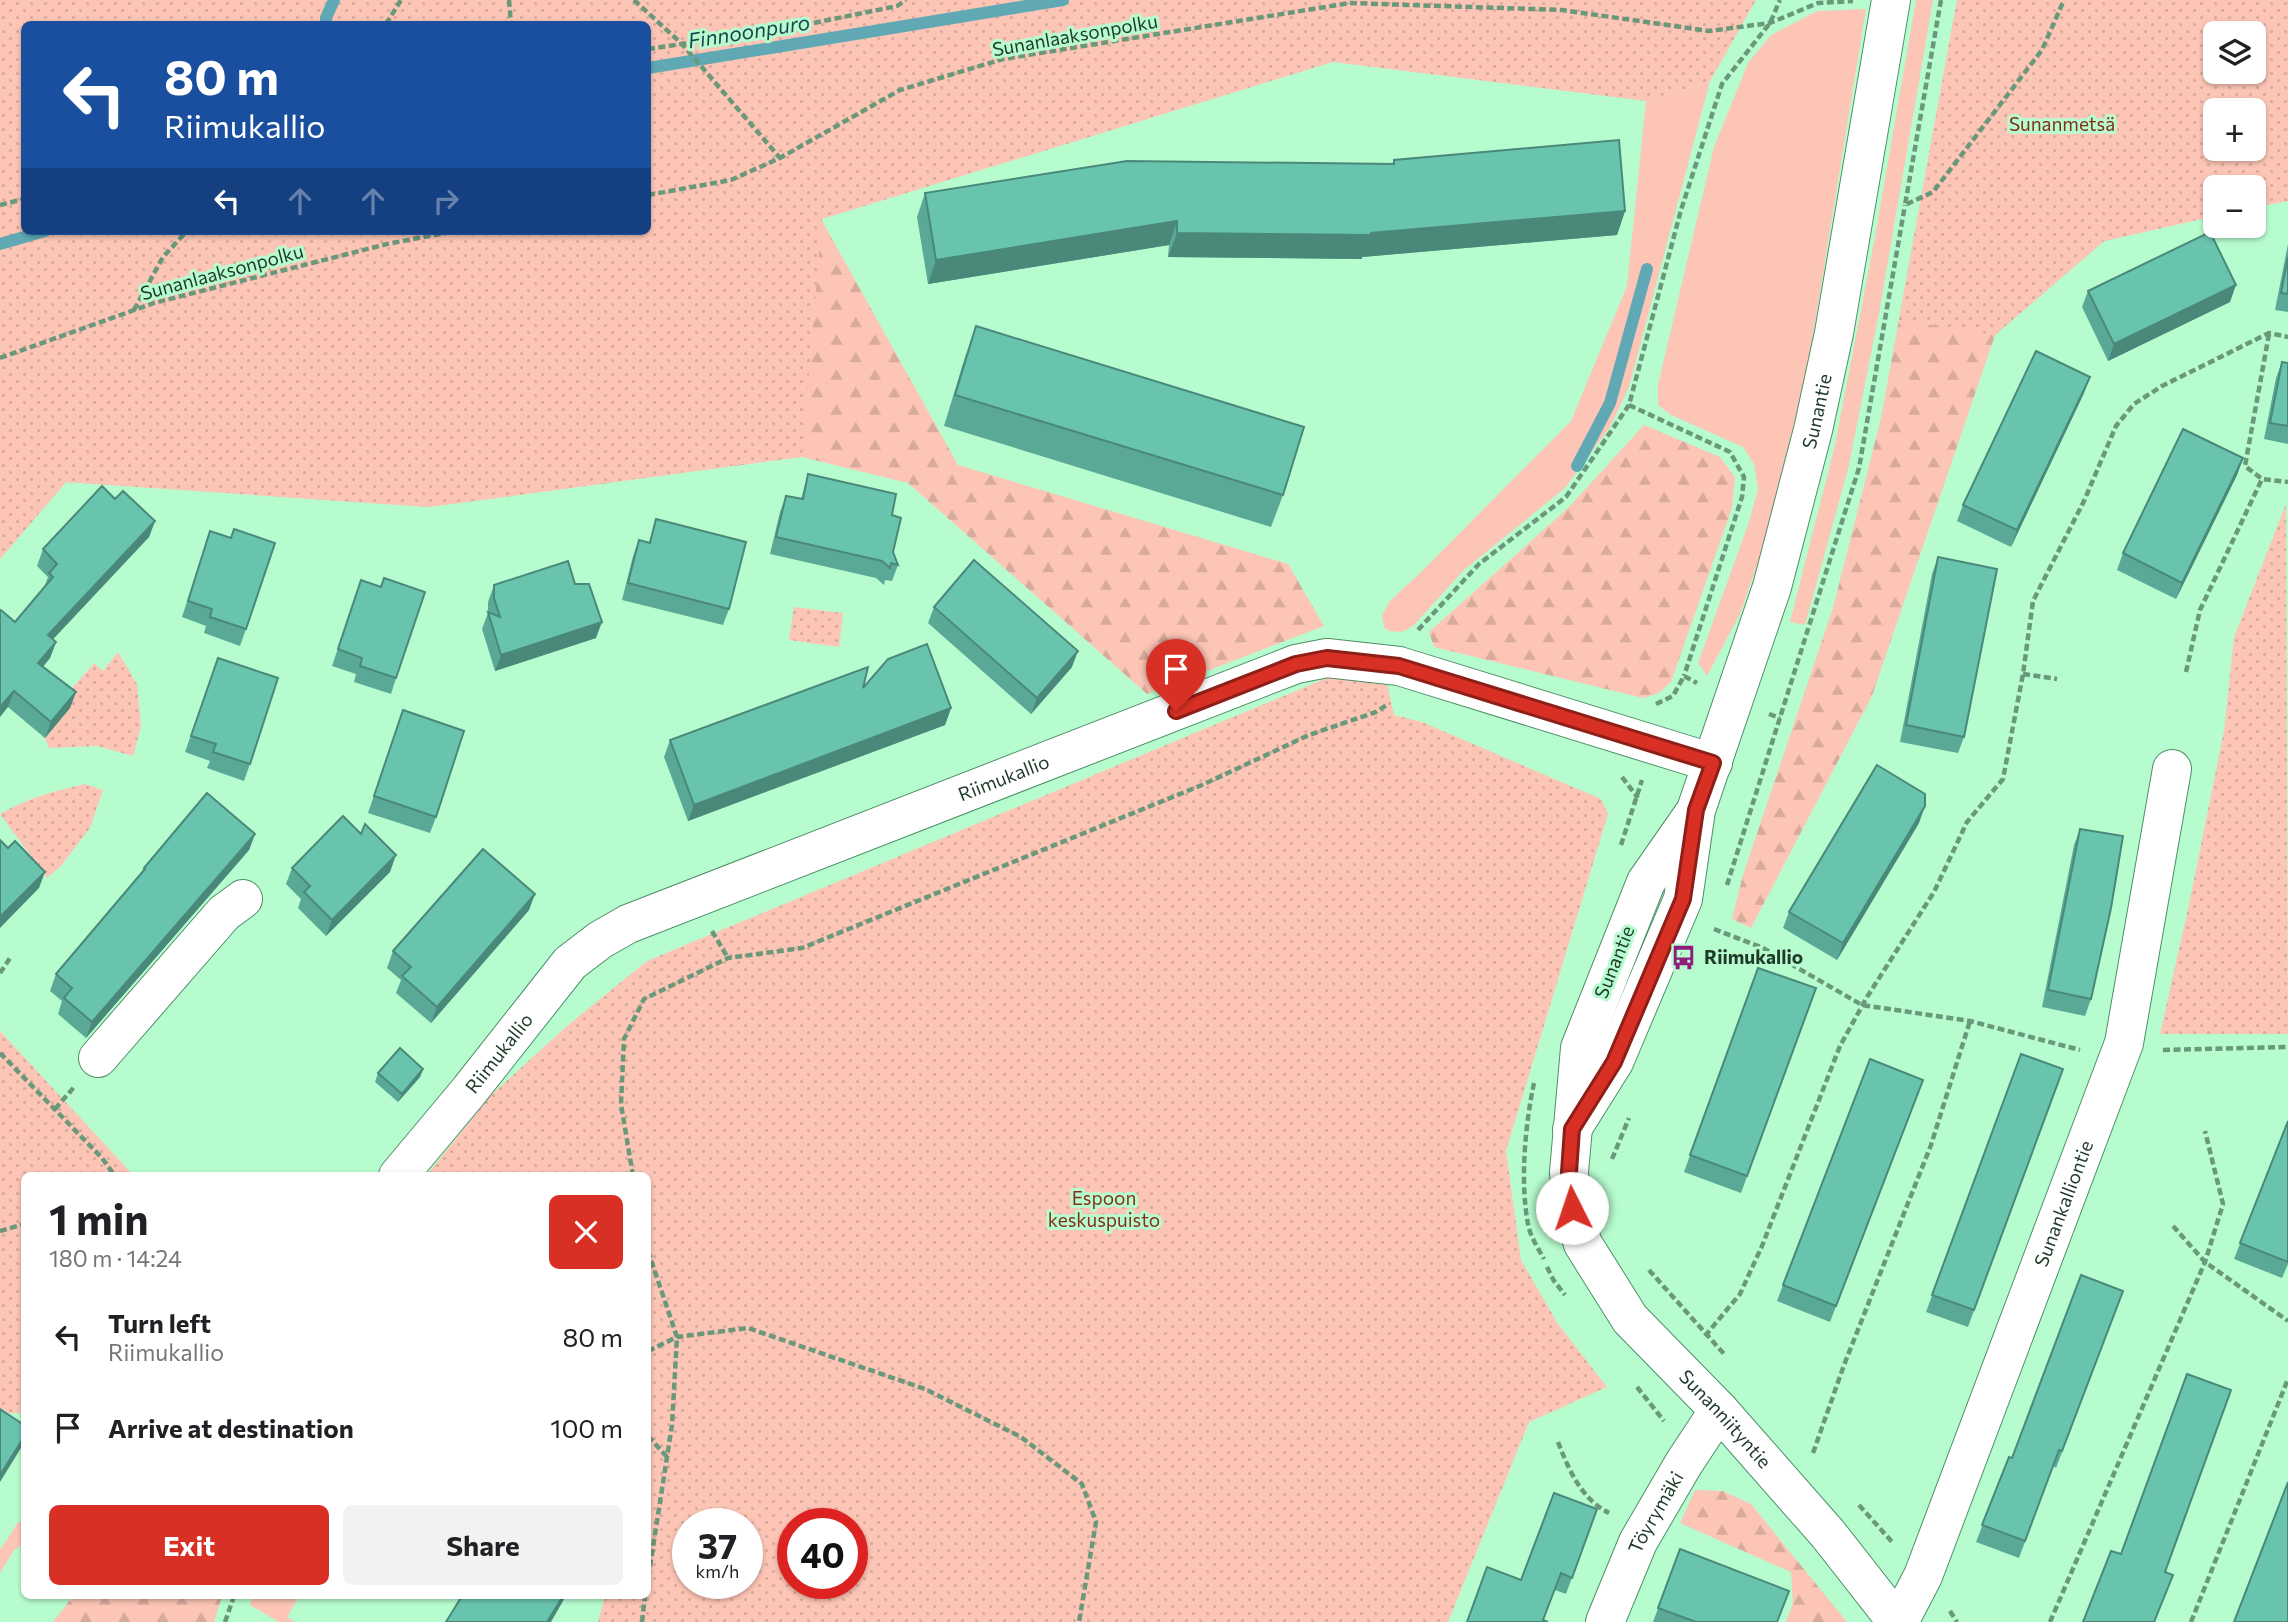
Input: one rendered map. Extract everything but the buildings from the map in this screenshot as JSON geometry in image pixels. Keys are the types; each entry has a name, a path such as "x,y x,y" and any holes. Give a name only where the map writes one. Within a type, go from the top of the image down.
{"street":[{"name":"Sunantie","path":"1572,1208 1569,1172 1580,1048 1646,882 1696,810 1772,587 1813,430 1834,333 1891,0"},
{"name":"Riimukallio","path":"401,1172 570,963 600,940 628,924 1296,664 1327,658 1399,666 1713,763"},
{"name":"Sunankalliontie","path":"1898,1622 1923,1576 2121,1051 2172,769"},
{"path":"98,1058 224,913 243,899"},
{"name":"Sunanniityntie","path":"1572,1208 1583,1244 1630,1319 1719,1410 1828,1534 1898,1622"},
{"name":"Töyrymäki","path":"1605,1622 1638,1542 1719,1410"}],"path":[{"path":"388,21 401,0"},
{"path":"509,0 511,21"},
{"path":"634,0 682,44 780,158"},
{"path":"651,49 803,25 897,6 906,0"},
{"path":"1413,636 1479,564 1566,497 1629,405 1681,210 1722,84 1770,23 1780,0"},
{"name":"Sunanlaaksonpolku","path":"651,194 732,180 780,158 900,90 1003,59 1349,3 1562,10 1709,31 1770,23 1818,3 1861,0"},
{"path":"1726,888 1859,468 1941,0"},
{"path":"1905,205 1933,192 2042,50 2064,0"},
{"path":"0,205 21,200"},
{"path":"134,310 163,257 183,235"},
{"name":"Sunanlaaksonpolku","path":"0,358 154,303 387,244 435,235"},
{"path":"2269,333 2245,466 2262,479 2288,482"},
{"path":"1707,1335 1740,1294 1762,1246 1840,1046 1862,1005 1934,892 1966,822 2003,779 2034,601 2084,501 2116,426 2134,404 2162,386 2269,333 2288,337"},
{"path":"1629,405 1730,452 1744,477 1742,497 1684,676"},
{"path":"2186,672 2200,610 2262,479"},
{"path":"2023,674 2057,679"},
{"path":"632,1172 621,1104 624,1039 644,999 728,958 803,948 1202,785 1279,747 1376,712 1397,698"},
{"path":"1617,857 1641,784"},
{"path":"1715,921 1713,929 1763,948 1862,1005 1970,1021 2121,1051 2288,1047"},
{"path":"0,973 10,958"},
{"path":"1804,1443 1813,1453 1844,1365 1931,1145 1970,1021"},
{"path":"0,1053 103,1158 112,1172"},
{"path":"1536,1074 1524,1166 1528,1226 1554,1281 1570,1302"},
{"path":"1609,1166 1634,1110"},
{"path":"2050,1622 2206,1262 2223,1204 2205,1131"},
{"path":"0,1231 21,1225"},
{"path":"2173,1226 2206,1262 2288,1321"},
{"path":"651,1260 677,1337 672,1425 651,1560"},
{"path":"1643,1263 1733,1364"},
{"path":"651,1350 677,1337 748,1328 925,1389 1021,1437 1082,1484 1097,1522 1079,1622"},
{"path":"2191,1622 2288,1379"},
{"path":"1634,1383 1692,1451"},
{"path":"651,1439 667,1457"},
{"path":"1558,1442 1572,1477 1599,1508 1616,1517"},
{"path":"1859,1504 1923,1576 1957,1622"},
{"path":"225,1622 233,1599"},
{"path":"642,1622 645,1599"}],"green space":[{"path":"0,0 1756,0 1710,81 1646,101 1333,62 822,219 802,456 429,507 66,482 0,559"},
{"path":"1916,0 1933,0 1879,313 1848,469 1805,625 1790,622 1835,445 1875,237"},
{"name":"Sunanmetsä","path":"1957,0 2288,0 2288,201 2266,205 2266,175 2203,175 2203,219 2104,241 1995,335 1872,696 1751,928 1732,919 1743,875 1833,608 1881,418"},
{"name":"Sunanmetsä","path":"1957,0 2288,0 2288,201 2266,205 2266,175 2203,175 2203,219 2104,241 1995,335 1899,320"},
{"path":"1866,9 1807,372 1762,551 1740,614 1707,676 1698,663 1749,522 1758,489 1754,464 1743,447 1671,415 1658,405 1658,385 1714,147 1748,63 1771,35 1817,11"},
{"path":"1710,81 1629,387 1610,427 1565,488 1464,570 1413,626 1402,632 1389,631 1384,627 1382,615 1390,601 1571,421 1627,286 1646,101"},
{"path":"821,219 958,465 1288,564 1324,626 1147,694 908,483 802,457 429,507 66,482 0,559 0,264 569,235 651,235 651,231"},
{"path":"1644,425 1720,457 1735,477 1732,508 1671,682 1659,693 1643,698 1434,647 1429,632 1569,507"},
{"path":"2286,504 2288,1034 2160,1034 2224,731 2234,637"},
{"path":"794,607 843,613 839,647 789,640"},
{"path":"118,652 137,684 141,726 133,756 97,746 49,748 45,738 69,709 61,701 94,663 103,671"},
{"name":"Espoon keskuspuisto","path":"1334,675 1386,679 1394,715 1422,722 1601,799 1608,814 1506,1151 1521,1260 1558,1324 1607,1387 1529,1422 1448,1622 598,1622 604,1599 651,1599 651,1172 429,1172 490,1096 567,1026 647,961"},
{"path":"85,784 103,790 90,828 60,867 47,878 0,814 41,796"},
{"path":"0,1031 130,1172 21,1172 21,1413 9,1413 0,1408"},
{"path":"1695,1490 1723,1491 1751,1504 1847,1622 1786,1622 1793,1603 1791,1572 1680,1523"},
{"path":"21,1521 21,1546 14,1550 0,1573 0,1550"},
{"path":"71,1599 221,1599 214,1622 53,1622"},
{"path":"252,1599 297,1599 287,1617 295,1622 279,1622 250,1605"}],"waterway":[{"path":"326,21 334,0"},
{"name":"Finnoonpuro","path":"651,68 1063,0"},
{"name":"Finnoonpuro","path":"0,244 31,235"},
{"path":"1577,466 1610,403 1647,269"}],"place":[{"name":"Riimukallio","path":"1684,957"}],"route":[{"path":"1176,711 1296,664 1327,658 1352,659 1399,666 1713,763 1696,810 1683,899 1614,1062 1572,1129 1569,1172 1572,1208"}]}
